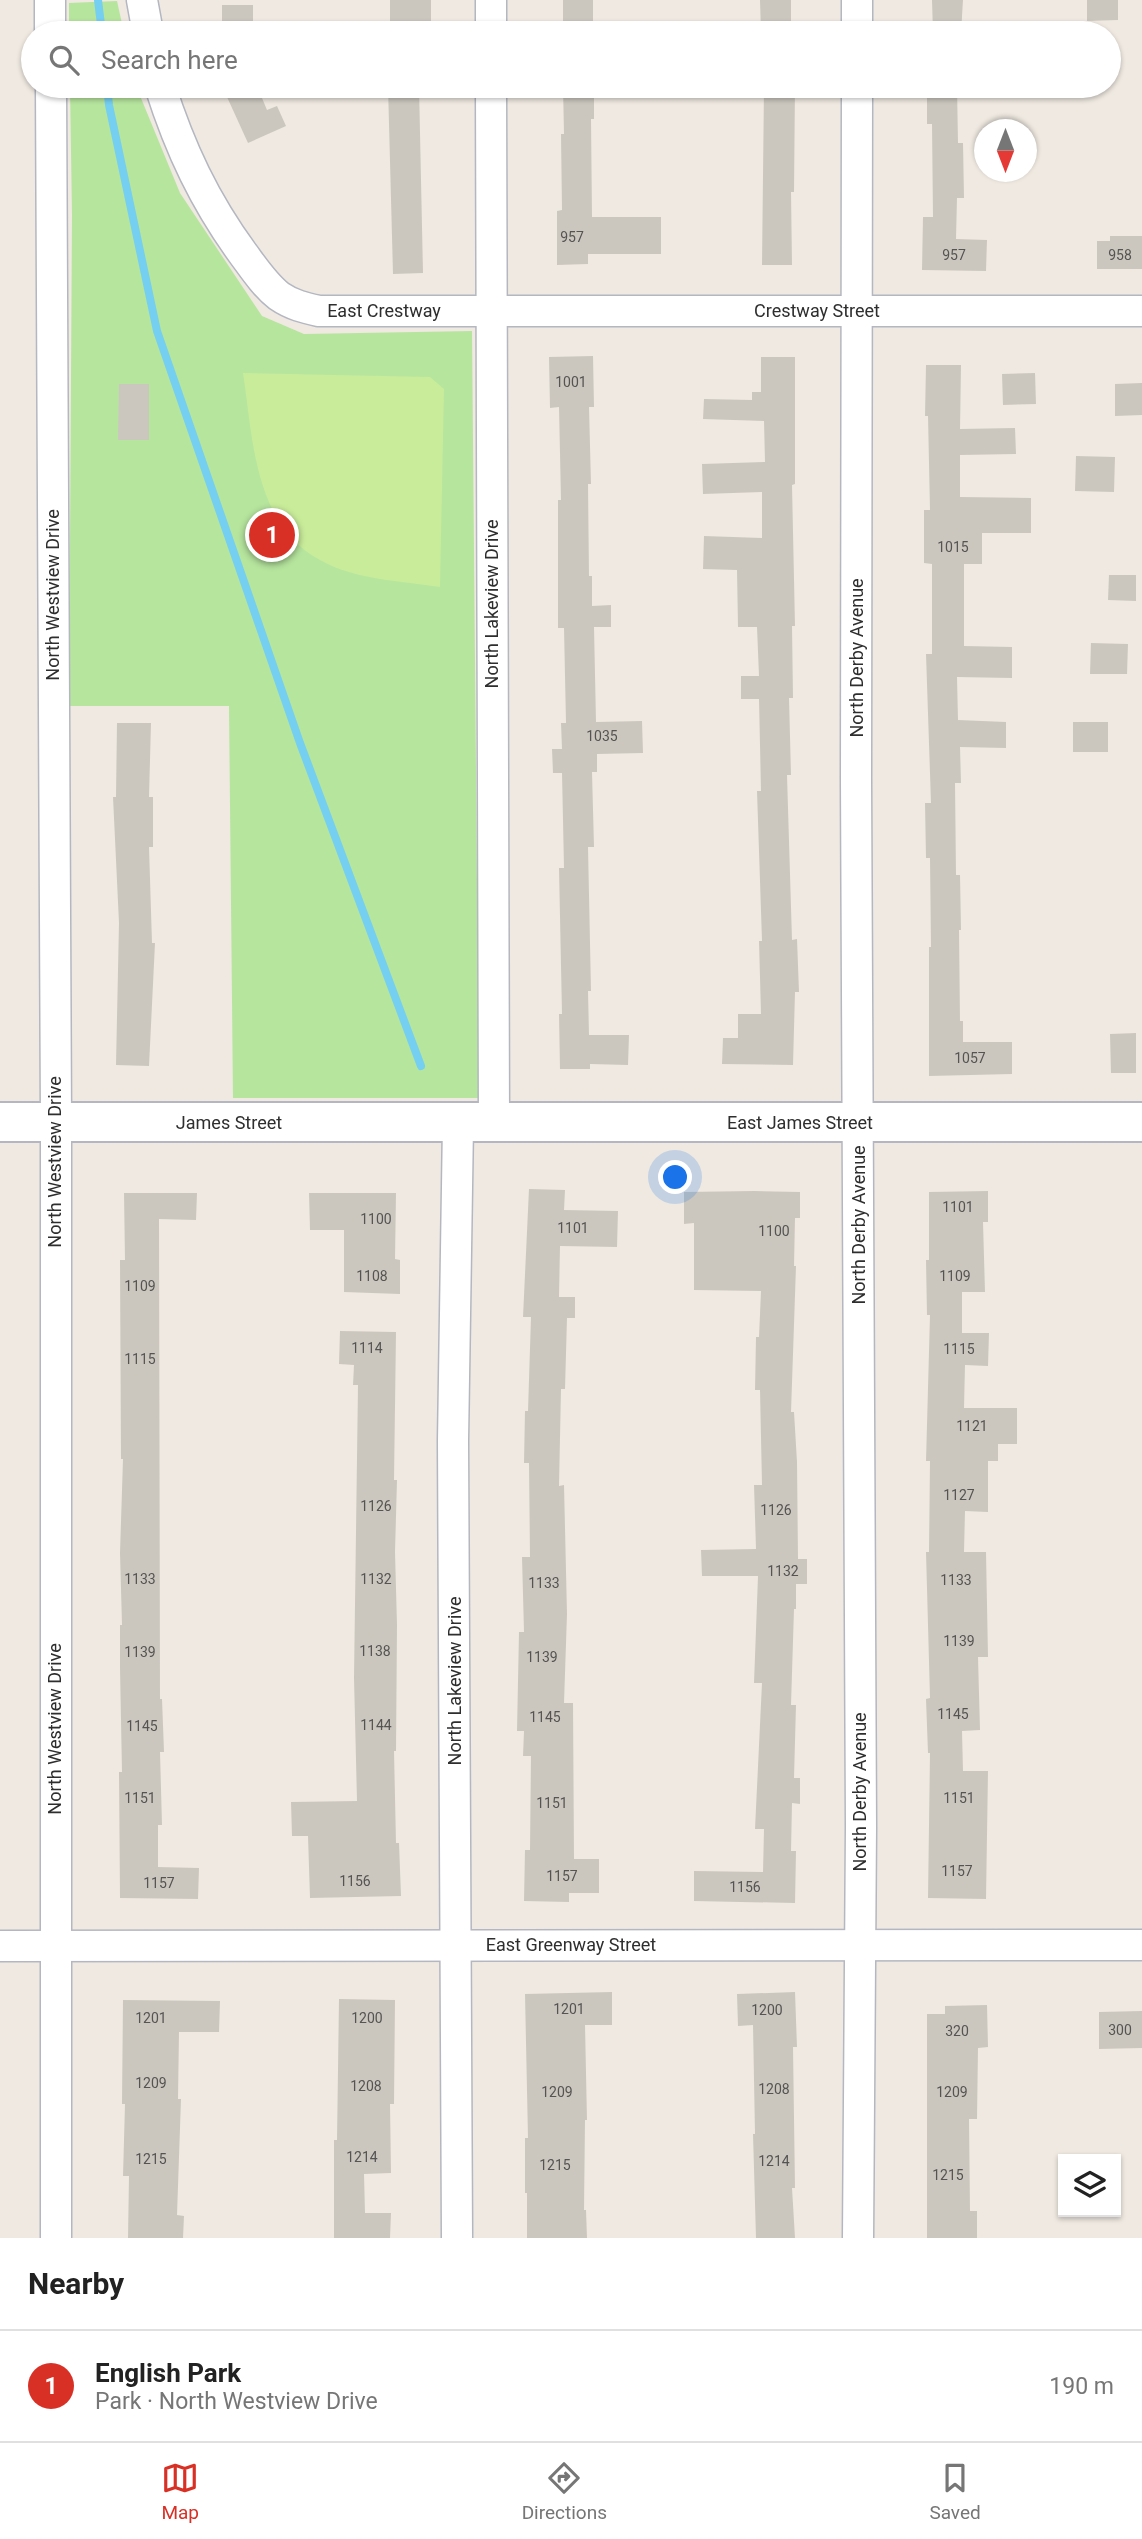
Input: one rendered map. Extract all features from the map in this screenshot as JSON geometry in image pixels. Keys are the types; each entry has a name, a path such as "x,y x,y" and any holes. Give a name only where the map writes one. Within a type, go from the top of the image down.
{"street":[{"path":"50,0 50,21"},
{"path":"142,0 146,21"},
{"path":"491,0 491,21"},
{"path":"857,0 857,21"},
{"name":"North Westview Drive","path":"51,98 56,1122 56,2238"},
{"name":"East Crestway","path":"164,98 175,134 200,188 248,261 263,281 280,296 300,307 319,311 491,311"},
{"name":"North Lakeview Drive","path":"457,2238 453,1441 476,1123 491,311 491,98"},
{"name":"North Derby Avenue","path":"857,98 860,1944 858,2238"},
{"name":"Crestway Street","path":"491,311 1142,311"},
{"name":"James Street","path":"0,1122 476,1123"},
{"name":"East James Street","path":"476,1123 1142,1122"},
{"name":"East Greenway Street","path":"0,1946 1142,1945"}],"green space":[{"path":"117,1 121,21 69,21 69,3"},
{"path":"70,98 141,98 180,193 262,316 304,334 472,331 479,1098 233,1098 229,706 69,706"},
{"path":"243,373 430,377 444,389 440,587 348,572 320,560 298,545 269,503 260,478"}],"building":[{"path":"390,0 431,0 431,21 390,21"},
{"path":"563,0 593,0 593,21 563,21"},
{"path":"760,0 791,0 791,21 761,21"},
{"path":"932,0 963,0 962,21 933,21"},
{"path":"1087,0 1118,0 1118,20 1087,21"},
{"path":"222,5 253,5 253,21 222,21"},
{"path":"227,98 262,98 267,110 277,106 286,126 248,143"},
{"path":"388,98 419,98 423,273 393,274"},
{"path":"563,98 594,98 594,119 591,119 592,217 661,217 661,254 588,254 588,264 557,265 557,211 562,210 561,134 564,134"},
{"path":"764,98 795,98 794,192 791,192 792,265 762,265"},
{"path":"927,98 957,98 958,143 963,143 964,198 957,198 956,239 987,240 986,271 922,270 923,217 933,217 932,124 927,124"},
{"path":"1110,236 1142,236 1142,269 1097,269 1097,241 1110,241"},
{"path":"593,356 594,407 589,407 589,576 592,576 592,606 611,605 611,627 594,627 596,722 642,721 643,753 597,754 597,772 592,772 594,847 588,847 591,991 588,991 589,1035 629,1035 628,1065 590,1064 590,1069 560,1069 559,1014 562,1014 559,868 564,868 562,773 553,773 552,749 562,749 561,723 566,723 564,628 558,628 558,500 561,500 559,407 550,408 549,357"},
{"path":"761,357 795,357 795,484 792,485 795,626 792,626 793,698 789,698 791,775 787,775 792,940 797,939 799,992 795,992 793,1065 722,1064 723,1038 738,1038 738,1014 761,1014 759,941 762,941 757,791 761,791 759,699 741,699 741,676 759,676 757,627 738,627 737,570 703,569 704,536 762,538 762,492 703,494 702,464 765,462 764,421 703,419 704,399 752,400 752,392 761,392"},
{"path":"926,365 961,365 960,429 1015,428 1016,454 960,455 960,497 1031,498 1031,533 982,533 982,564 964,564 964,646 1012,647 1012,678 957,677 958,720 1006,722 1006,748 960,747 961,783 955,783 956,875 960,875 960,1021 963,1021 963,1042 1012,1042 1012,1074 929,1076 930,858 926,858 925,803 931,803 926,654 932,654 932,564 924,563 924,510 930,510 928,416 925,416"},
{"path":"1035,373 1036,404 1003,405 1002,374"},
{"path":"1142,383 1142,415 1115,416 1115,384"},
{"path":"119,384 149,384 149,440 118,440"},
{"path":"1076,456 1115,457 1114,492 1075,491"},
{"path":"1109,575 1136,575 1136,601 1108,600"},
{"path":"1091,643 1128,644 1127,674 1090,674"},
{"path":"1073,722 1108,722 1108,752 1073,752"},
{"path":"117,723 151,723 149,797 153,797 153,847 149,847 152,943 155,943 149,1066 116,1065 119,923 113,797 116,797"},
{"path":"1136,1033 1136,1073 1111,1073 1110,1034"},
{"path":"529,1189 565,1190 564,1210 618,1211 617,1247 560,1246 559,1297 575,1297 575,1318 567,1318 565,1389 561,1389 559,1486 564,1485 567,1614 564,1703 573,1703 574,1859 599,1859 599,1893 569,1893 569,1902 524,1901 525,1850 530,1850 531,1756 523,1756 524,1731 517,1731 519,1632 524,1632 522,1557 530,1557 529,1463 524,1463 531,1317 523,1317"},
{"path":"988,1191 988,1222 983,1222 985,1292 962,1292 962,1333 989,1333 988,1366 965,1365 964,1408 1017,1408 1017,1444 998,1444 998,1461 988,1461 988,1512 965,1511 964,1552 986,1552 988,1657 978,1657 980,1730 962,1731 963,1771 988,1771 986,1899 928,1898 930,1753 926,1699 930,1698 926,1552 929,1552 930,1461 926,1461 930,1315 927,1315 926,1260 929,1260 929,1192"},
{"path":"684,1192 800,1192 800,1218 795,1218 791,1412 794,1412 797,1462 798,1559 807,1559 807,1584 796,1584 794,1609 791,1705 796,1705 794,1778 800,1778 800,1804 792,1803 791,1851 796,1851 795,1903 694,1901 694,1871 763,1872 764,1829 755,1829 762,1683 754,1683 758,1576 702,1576 701,1550 756,1549 754,1485 762,1485 760,1390 755,1390 756,1337 759,1337 761,1291 694,1290 694,1223 684,1224"},
{"path":"124,1193 197,1193 196,1220 159,1219 160,1699 164,1752 160,1752 162,1825 158,1825 158,1867 199,1868 198,1899 120,1898 120,1553 123,1459 120,1260 125,1260"},
{"path":"309,1193 396,1193 395,1259 400,1260 400,1294 344,1292 344,1230 310,1230"},
{"path":"340,1331 396,1332 394,1480 397,1480 397,1625 394,1751 396,1843 399,1843 401,1896 310,1898 308,1836 292,1836 291,1802 357,1801 354,1678 358,1385 353,1385 354,1365 339,1364"},
{"path":"612,1992 612,2025 585,2025 587,2120 584,2210 587,2238 527,2238 525,1994"},
{"path":"795,1992 795,2188 792,2188 795,2238 756,2238 753,2025 738,2026 737,1994"},
{"path":"339,1999 395,2000 394,2104 390,2104 391,2173 364,2174 365,2213 391,2213 390,2238 334,2238"},
{"path":"123,2000 220,2001 219,2032 179,2032 178,2099 181,2099 177,2215 184,2216 183,2238 128,2238 129,2176 123,2176"},
{"path":"987,2005 988,2047 978,2048 977,2119 969,2119 970,2211 977,2211 977,2238 927,2238 927,2014 945,2014 945,2006"},
{"path":"1142,2011 1142,2048 1099,2049 1099,2012"}],"waterway":[{"path":"98,0 101,21"},
{"path":"108,98 157,331 300,743 421,1066"}],"place":[{"name":"English Park","path":"272,535"}]}
